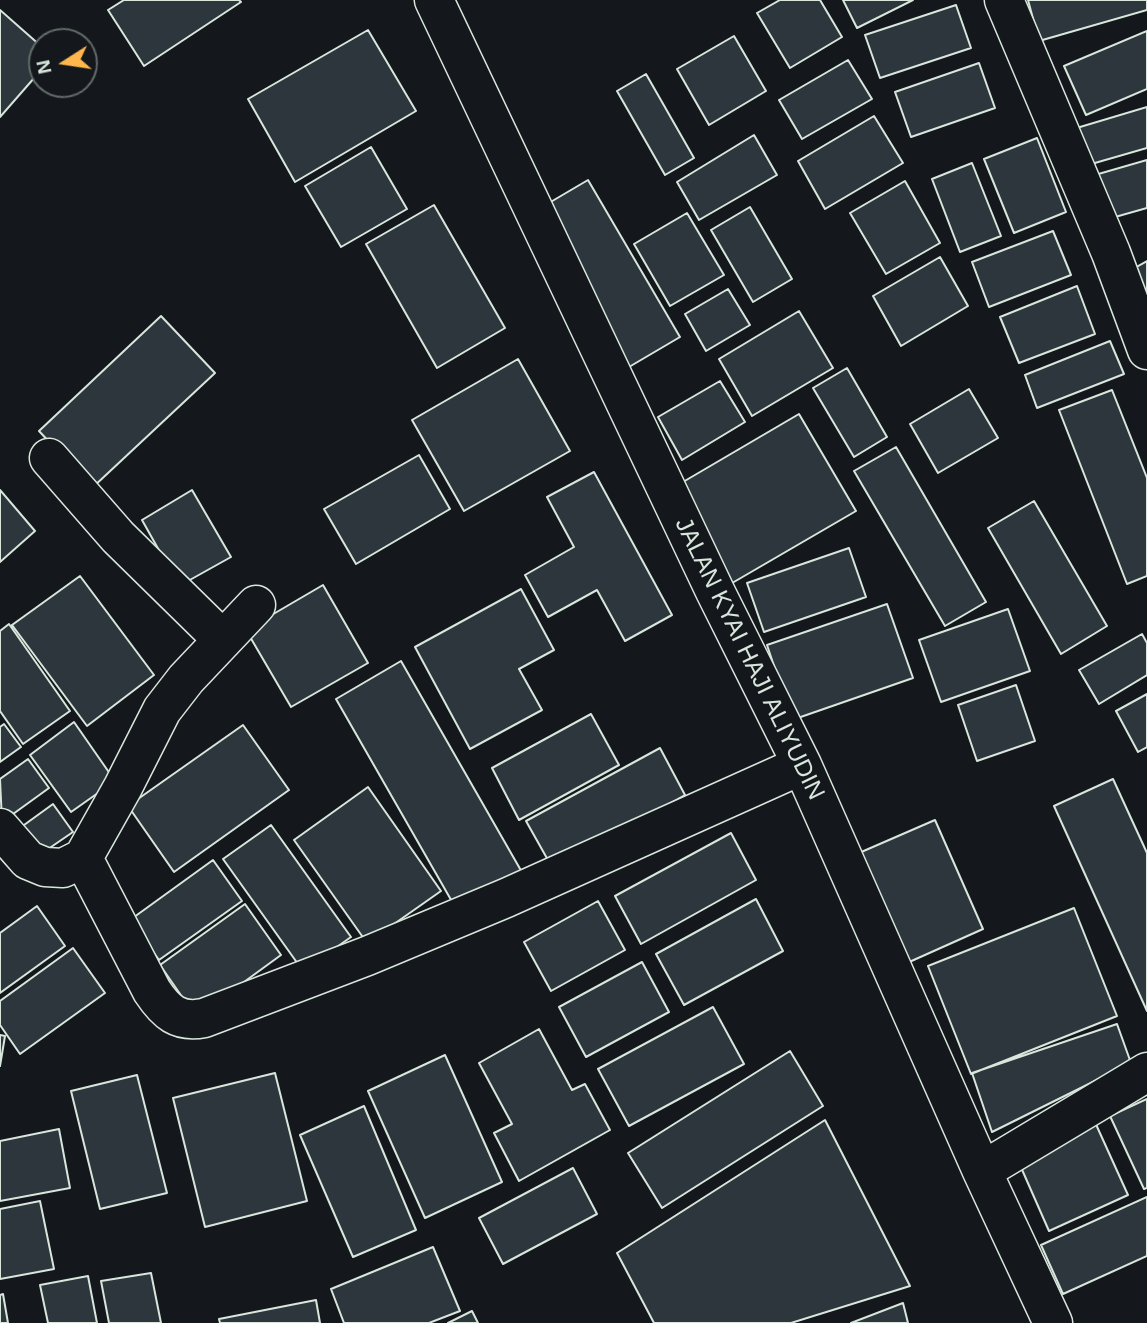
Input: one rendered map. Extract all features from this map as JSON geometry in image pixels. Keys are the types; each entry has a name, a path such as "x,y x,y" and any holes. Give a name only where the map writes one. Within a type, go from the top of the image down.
{"street":[{"name":"JALAN KYAI HAJI ALIYUDIN","path":"434,0 691,542 802,765 982,1171 1053,1323"},
{"path":"1004,0 1111,253 1147,350"},
{"path":"50,458 118,537 223,640"},
{"path":"0,828 28,860 45,867 63,867 83,858 123,788 162,710 186,678 256,605"},
{"path":"83,858 157,999 163,1007 189,1021 204,1018 367,956 506,898 802,765"},
{"path":"982,1171 1147,1072"}],"building":[{"path":"124,0 241,2 144,66 108,10"},
{"path":"780,0 820,0 842,37 790,68 757,13"},
{"path":"843,0 913,0 857,28"},
{"path":"1028,0 1147,0 1147,10 1039,41"},
{"path":"956,5 971,48 880,78 865,35"},
{"path":"0,10 28,35 28,85 0,117"},
{"path":"368,30 416,111 295,182 248,99"},
{"path":"1147,31 1147,89 1086,115 1064,66"},
{"path":"734,36 766,91 709,125 677,69"},
{"path":"848,60 872,99 802,139 779,100"},
{"path":"979,63 995,108 911,137 895,92"},
{"path":"646,74 694,158 665,175 617,91"},
{"path":"1147,107 1147,148 1081,167 1070,130"},
{"path":"874,116 903,163 825,209 798,161"},
{"path":"754,135 777,175 699,220 677,182"},
{"path":"1037,138 1066,212 1014,233 984,159"},
{"path":"371,147 407,209 341,247 305,186"},
{"path":"1147,160 1147,208 1101,221 1088,177"},
{"path":"972,163 1001,236 960,252 932,179"},
{"path":"588,180 680,337 629,367 537,210"},
{"path":"905,181 940,243 886,274 850,213"},
{"path":"434,205 505,328 437,368 366,244"},
{"path":"750,207 792,279 753,302 711,230"},
{"path":"687,213 724,275 670,306 634,244"},
{"path":"1053,231 1071,275 989,307 972,262"},
{"path":"940,257 968,306 901,346 873,296"},
{"path":"1147,261 1147,319 1122,275"},
{"path":"1077,286 1095,334 1019,363 1000,317"},
{"path":"728,289 750,325 706,351 685,314"},
{"path":"799,311 833,368 752,416 719,359"},
{"path":"161,316 215,373 92,488 39,431"},
{"path":"1110,341 1124,374 1037,408 1025,375"},
{"path":"518,359 570,451 464,511 412,420"},
{"path":"847,368 887,437 854,457 813,388"},
{"path":"720,381 745,422 682,460 658,417"},
{"path":"969,389 998,438 938,473 910,424"},
{"path":"1112,390 1147,478 1147,576 1127,584 1059,410"},
{"path":"799,414 856,511 727,586 671,489"},
{"path":"896,447 986,602 945,626 854,471"},
{"path":"419,455 450,509 356,564 324,509"},
{"path":"594,472 672,615 625,641 597,590 548,617 525,575 574,547 547,497"},
{"path":"0,490 35,531 0,562"},
{"path":"192,490 231,557 179,586 142,520"},
{"path":"1034,501 1107,626 1061,654 988,528"},
{"path":"849,548 866,597 764,632 747,583"},
{"path":"80,576 154,675 87,726 12,625"},
{"path":"323,585 368,663 291,707 246,630"},
{"path":"521,589 554,650 519,669 542,710 470,749 415,647"},
{"path":"887,604 913,678 792,720 767,645"},
{"path":"1008,609 1030,671 941,702 919,640"},
{"path":"9,624 70,711 23,744 0,711 0,631"},
{"path":"1142,634 1147,643 1147,675 1099,704 1079,670"},
{"path":"401,661 523,874 458,912 336,699"},
{"path":"1016,685 1035,741 977,761 958,705"},
{"path":"1147,694 1147,747 1138,752 1116,711"},
{"path":"591,714 619,765 519,820 492,768"},
{"path":"74,722 115,781 71,812 30,755"},
{"path":"4,724 21,747 0,762 0,727"},
{"path":"243,725 289,790 174,872 128,806"},
{"path":"660,748 685,795 553,869 526,821"},
{"path":"28,759 49,788 2,822 0,779"},
{"path":"1113,779 1147,853 1147,1011 1054,806"},
{"path":"368,787 441,891 367,943 294,840"},
{"path":"53,804 73,832 32,860 13,833"},
{"path":"935,820 983,929 907,963 859,853"},
{"path":"271,825 351,937 303,971 223,859"},
{"path":"731,833 756,880 641,944 615,896"},
{"path":"213,860 242,901 159,960 130,920"},
{"path":"756,899 783,951 684,1005 656,954"},
{"path":"598,901 625,950 551,991 524,942"},
{"path":"245,904 281,955 196,1017 160,965"},
{"path":"37,906 65,946 0,993 0,933"},
{"path":"1074,908 1117,1016 971,1074 928,966"},
{"path":"73,948 105,993 20,1054 0,1025 0,1001"},
{"path":"642,962 669,1012 586,1057 559,1007"},
{"path":"713,1007 744,1064 629,1126 598,1069"},
{"path":"1117,1024 1131,1063 992,1132 972,1073"},
{"path":"539,1029 572,1090 585,1084 610,1130 519,1181 494,1133 512,1124 479,1063"},
{"path":"0,1035 5,1036 0,1066"},
{"path":"790,1051 823,1106 662,1208 628,1153"},
{"path":"445,1055 502,1182 425,1218 368,1091"},
{"path":"275,1073 307,1201 205,1227 173,1098"},
{"path":"137,1075 167,1193 100,1209 71,1091"},
{"path":"1147,1099 1147,1188 1144,1189 1110,1116"},
{"path":"364,1106 416,1230 353,1257 300,1135"},
{"path":"825,1120 910,1286 791,1323 654,1323 617,1253"},
{"path":"1094,1120 1128,1195 1049,1231 1016,1156"},
{"path":"59,1129 70,1188 0,1201 0,1141"},
{"path":"573,1168 597,1214 503,1264 479,1218"},
{"path":"1147,1197 1147,1256 1063,1294 1041,1245"},
{"path":"40,1201 54,1269 0,1279 0,1209"},
{"path":"433,1247 460,1311 429,1323 344,1323 331,1289"},
{"path":"151,1273 161,1323 109,1323 101,1281"},
{"path":"88,1276 97,1323 48,1323 40,1285"},
{"path":"3,1294 8,1323 0,1323 0,1295"},
{"path":"316,1300 320,1323 220,1323 219,1319"},
{"path":"903,1303 908,1323 851,1323"},
{"path":"472,1311 478,1323 448,1323"}]}
